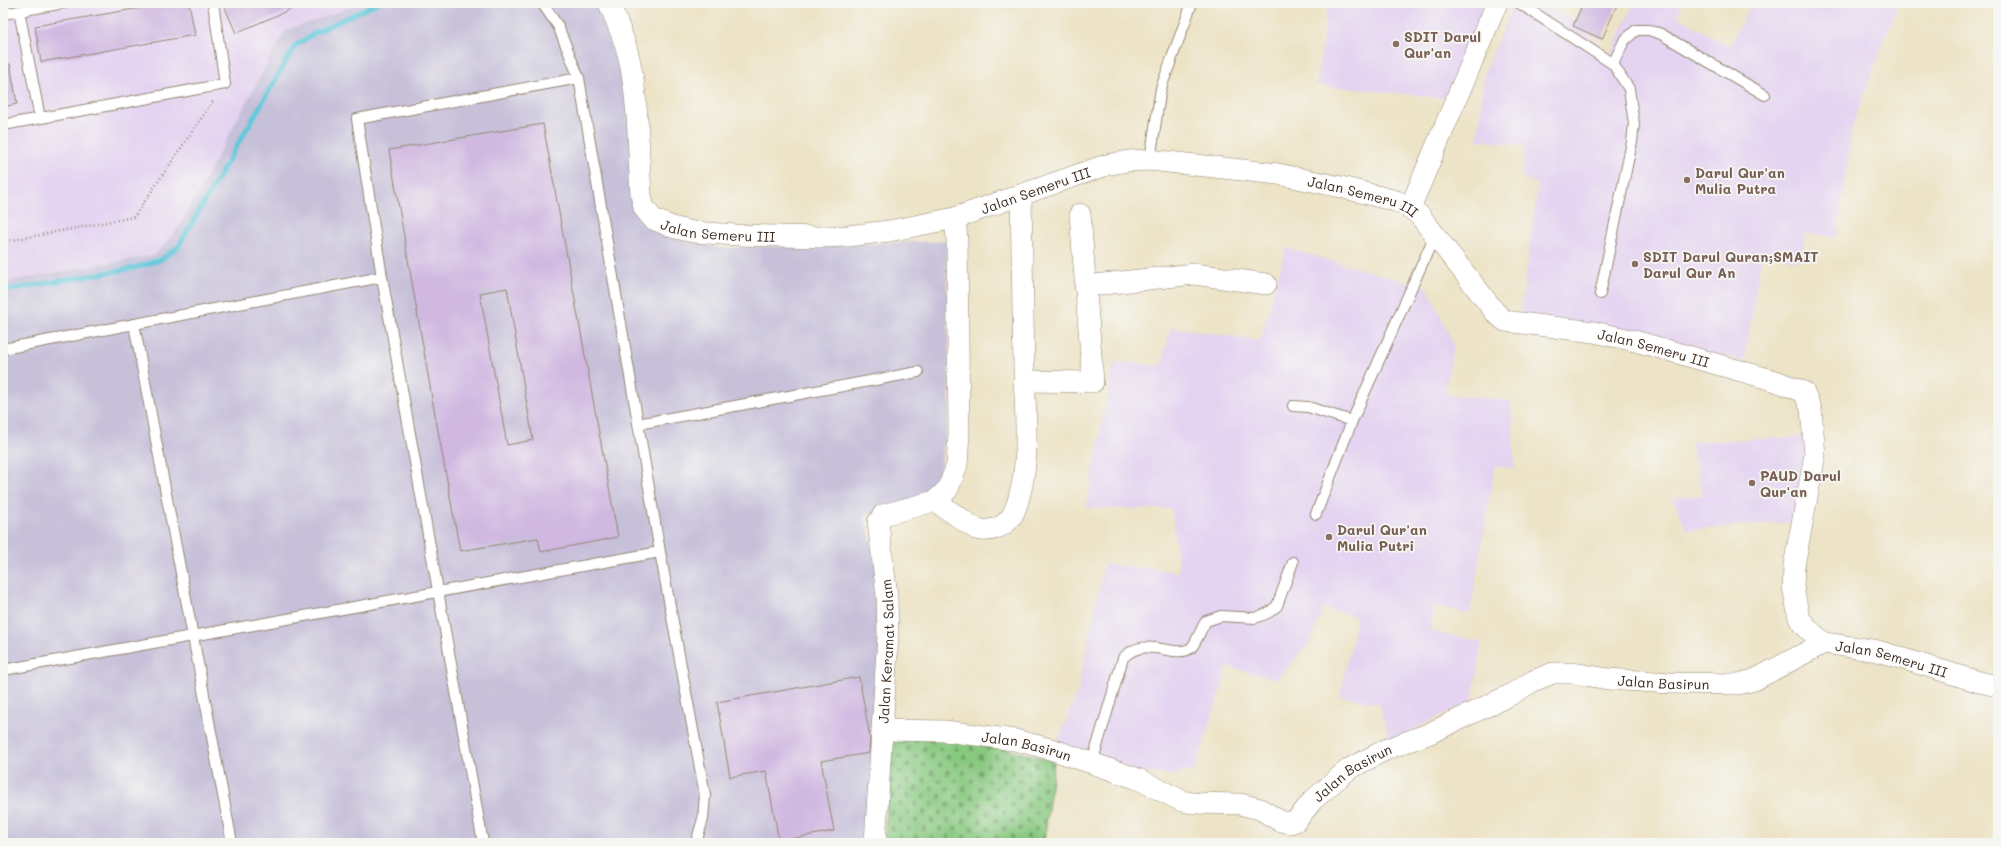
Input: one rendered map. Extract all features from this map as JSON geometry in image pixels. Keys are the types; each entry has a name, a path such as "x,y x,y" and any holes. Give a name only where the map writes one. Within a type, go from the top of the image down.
{"street":[{"name":"Jalan Semeru III","path":"609,3 629,56 637,103 641,195 644,208 653,219 672,227 693,232 736,235 821,237 888,231 955,218 1106,165 1128,161 1150,160 1278,174 1379,196 1410,208 1420,216 1495,312 1505,321 1594,332 1635,341 1776,381 1804,392 1811,409 1815,455 1794,566 1793,587 1798,618 1824,643 1878,651 1979,682 1998,686"},
{"path":"1410,208 1497,3"},
{"path":"955,218 957,240 957,465 948,489 935,501 976,529 989,531 999,528 1011,517 1022,480 1026,437 1021,195"},
{"path":"1025,381 1093,382 1080,214"},
{"path":"1085,286 1194,274 1266,284"},
{"name":"Jalan Keramat Salam","path":"875,843 888,635 888,596 878,522 884,515 935,501"},
{"name":"Jalan Basirun","path":"882,730 912,730 976,734 1021,742 1092,763 1138,779 1182,801 1192,803 1240,804 1260,809 1280,821 1290,823 1296,821 1313,800 1349,769 1387,749 1428,734 1512,694 1533,681 1553,673 1573,673 1608,679 1670,683 1738,684 1754,680 1824,643"}],"lane":[{"path":"3,14 64,3"},
{"path":"3,125 225,84 213,3"},
{"path":"542,3 558,26 579,78 660,552 705,795 703,819 696,843"},
{"path":"1150,160 1161,88 1192,3"},
{"path":"1518,3 1613,64 1629,89 1634,124 1632,142 1600,294"},
{"path":"19,11 40,118"},
{"path":"1613,64 1624,41 1636,30 1649,30 1661,34 1765,95"},
{"path":"483,843 437,592 382,276 357,119 579,78"},
{"path":"1316,514 1352,421 1434,235"},
{"path":"3,349 382,276"},
{"path":"134,324 232,843"},
{"path":"638,424 918,372"},
{"path":"1293,406 1308,407 1352,421"},
{"path":"3,670 194,637 660,552"},
{"path":"1092,763 1123,658 1129,652 1142,647 1184,651 1192,648 1206,621 1221,616 1255,618 1268,613 1277,606 1293,562"}],"path":[{"path":"3,242 134,217 225,84"}],"shaded area":[{"path":"3,3 363,3 285,31 179,227 155,255 3,282"},
{"path":"363,3 595,3 628,88 640,206 661,235 720,248 946,241 950,406 939,474 921,497 865,516 885,602 869,836 857,843 3,843 3,282 155,255 179,227 285,31"},
{"name":"SDIT Darul Qur'an","path":"1328,3 1488,3 1445,98 1316,85"},
{"name":"Darul Qur'an Mulia Putra","path":"1514,3 1530,3 1570,18 1611,55 1634,3 1682,3 1677,16 1730,47 1751,3 1898,3 1852,127 1837,237 1805,233 1801,261 1762,253 1744,361 1520,317 1538,184 1521,177 1524,145 1478,140 1484,73"},
{"name":"Darul Qur'an Mulia Putri","path":"1286,248 1428,288 1454,345 1444,394 1511,401 1515,468 1495,466 1470,614 1434,606 1430,631 1482,642 1472,702 1390,740 1379,704 1340,696 1357,617 1323,608 1310,642 1277,679 1228,667 1195,770 1173,775 1139,772 1056,745 1078,691 1104,564 1179,572 1172,509 1086,508 1114,362 1161,366 1171,327 1260,341"},
{"name":"PAUD Darul Qur'an","path":"1805,437 1805,472 1795,522 1686,530 1673,498 1703,495 1691,442"}],"green space":[{"path":"891,736 994,747 1054,762 1044,843 887,843 885,834"}],"building":[{"path":"169,3 189,3 195,35 41,62 35,26"},
{"path":"223,3 305,3 236,33"},
{"path":"1583,3 1618,3 1602,39 1573,26"},
{"path":"10,64 17,104 3,107 3,65"},
{"path":"543,124 618,537 541,552 538,538 460,551 389,150","holes":["507,288 533,440 507,445 480,293"]},
{"path":"859,677 870,737 869,753 821,761 834,831 779,841 766,771 730,777 717,702"}],"waterway":[{"path":"3,291 134,268 160,260 178,247 295,46 313,34 377,3"}],"place":[{"name":"SDIT Darul Qur'an","path":"1396,44"},
{"name":"Darul Qur'an Mulia Putra","path":"1687,180"},
{"name":"SDIT Darul Quran;SMAIT Darul Qur An","path":"1635,264"},
{"name":"PAUD Darul Qur'an","path":"1752,483"},
{"name":"Darul Qur'an Mulia Putri","path":"1329,537"}]}
